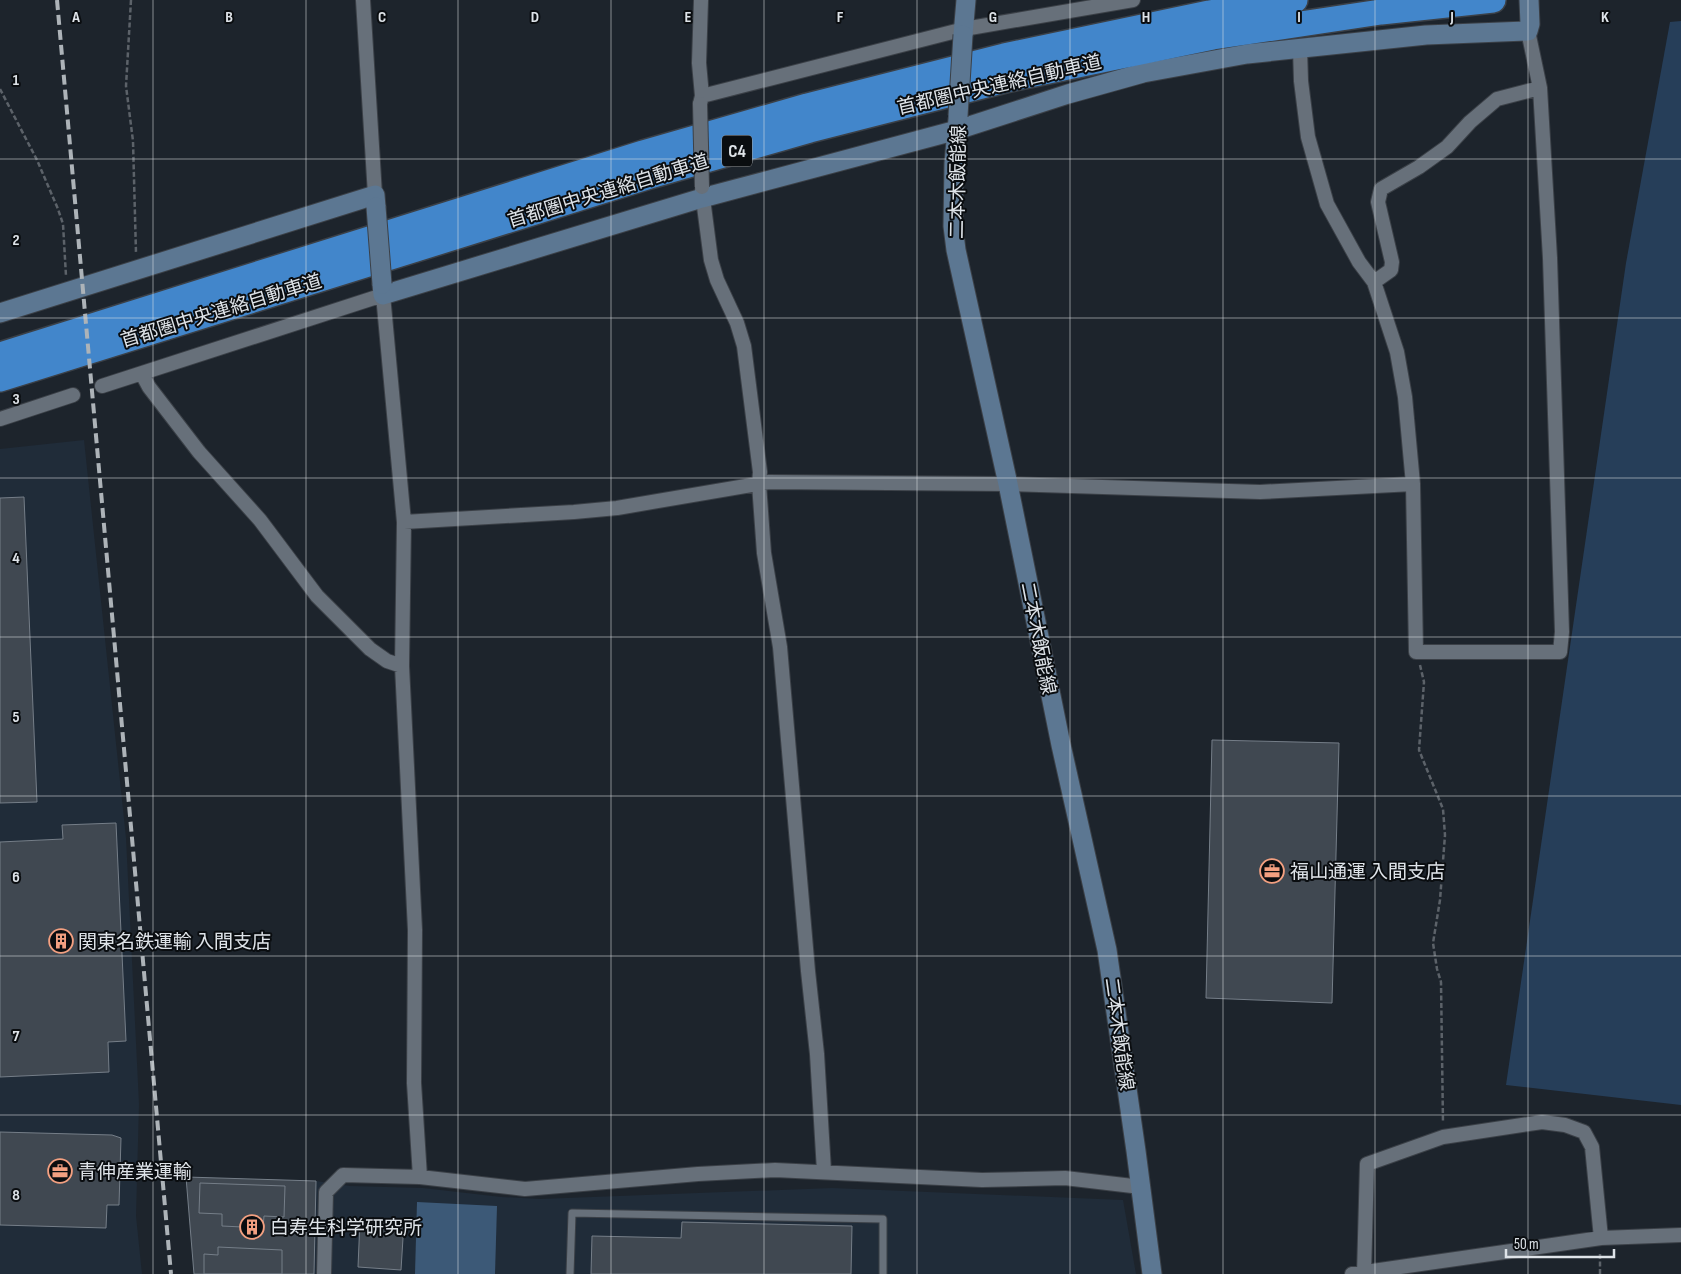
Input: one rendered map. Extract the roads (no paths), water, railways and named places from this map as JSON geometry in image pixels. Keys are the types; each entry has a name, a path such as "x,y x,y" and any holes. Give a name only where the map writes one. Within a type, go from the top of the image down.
{"highway":[{"name":"首都圏中央連絡自動車道","path":"0,355 643,153 807,106 1004,56 1209,13 1295,0"},
{"name":"首都圏中央連絡自動車道","path":"0,380 650,176 829,125 1010,79 1213,37 1381,12 1493,0"}],"street":[{"path":"363,0 376,201 404,522 402,666 414,930 414,1083 420,1177"},
{"path":"701,0 699,63 702,193 711,260 717,280 737,323 744,346 760,472 759,484 764,553 780,648 817,1054 824,1171"},
{"name":"二本木飯能線","path":"966,0 954,163 953,226 956,250 1008,484 1051,699 1107,950 1152,1274"},
{"path":"701,100 964,32 1133,0"},
{"path":"1300,49 1301,81 1308,137 1327,204 1359,262 1374,282 1397,352 1405,397 1414,484 1416,652 1560,652 1562,622 1550,268 1540,88 1529,28 1528,0"},
{"path":"102,386 142,374 383,290 702,193 1143,73 1247,54 1426,35 1529,28"},
{"path":"1374,282 1390,270 1392,262 1378,202 1381,189 1419,167 1447,147 1496,99 1540,88"},
{"path":"0,313 137,269 376,201"},
{"path":"142,374 149,386 200,452 240,495 317,596 370,649 387,661 402,666"},
{"path":"0,419 72,395"},
{"path":"404,522 616,508 769,482 1008,484 1260,492 1414,484"},
{"path":"1600,1238 1592,1147 1584,1132 1565,1125 1542,1122 1443,1137 1367,1164 1360,1274 1600,1238 1681,1235"},
{"path":"324,1274 326,1192 343,1175 420,1177 526,1189 775,1170 982,1180 1065,1178 1141,1187"}],"lane":[{"path":"570,1274 572,1213 883,1219 883,1274"}],"railway":[{"path":"57,0 171,1274"}],"place":[{"name":"福山通運 入間支店","path":"1272,871"},
{"name":"関東名鉄運輸 入間支店","path":"61,941"},
{"name":"青伸産業運輸","path":"60,1171"},
{"name":"白寿生科学研究所","path":"252,1227"}]}
